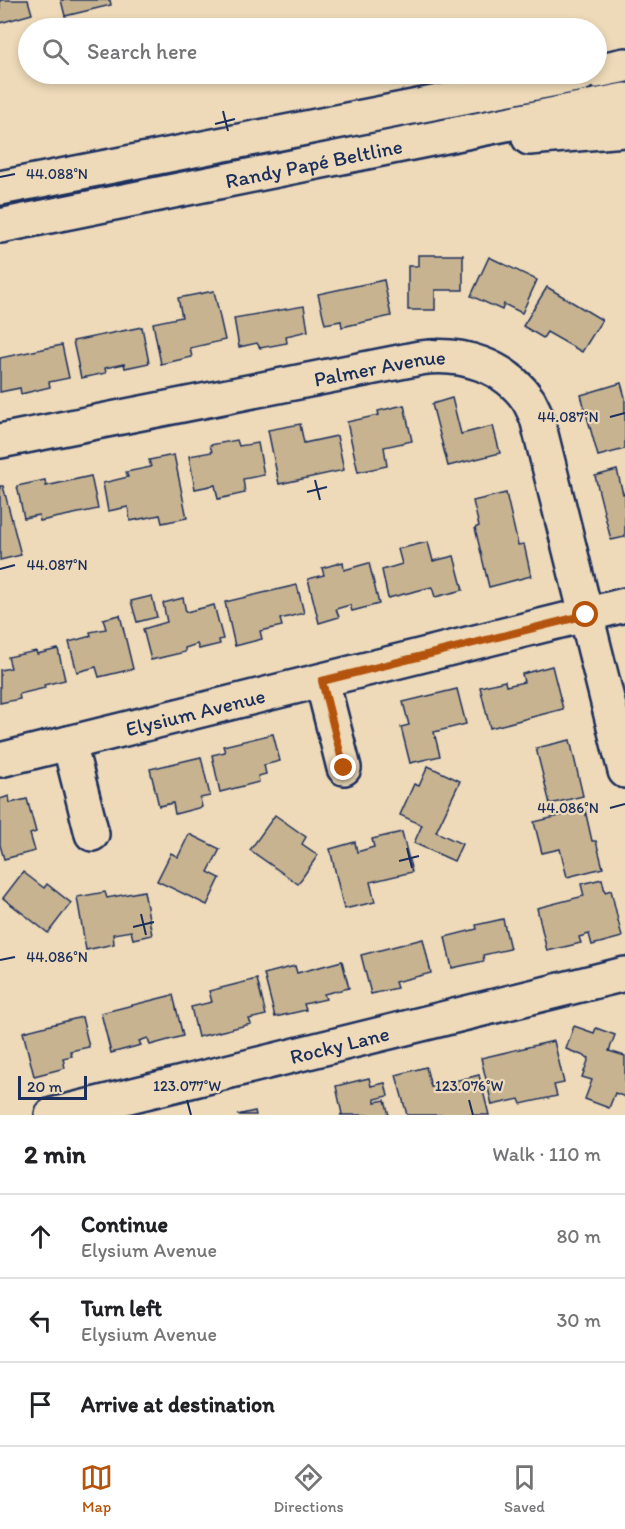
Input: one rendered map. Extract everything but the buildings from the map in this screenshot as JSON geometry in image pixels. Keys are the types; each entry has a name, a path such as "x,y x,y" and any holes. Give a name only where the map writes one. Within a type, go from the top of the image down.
{"main road":[{"path":"607,68 625,65"},
{"name":"Randy Papé Beltline","path":"0,188 530,84"},
{"name":"Randy Papé Beltline","path":"0,226 625,100"},
{"path":"378,150 625,130"},
{"name":"Palmer Avenue","path":"0,441 433,356 477,362 500,372 529,401 537,418 625,771"},
{"name":"Elysium Avenue","path":"0,760 625,605"},
{"path":"322,681 344,768"},
{"path":"69,743 92,834"},
{"name":"Rocky Lane","path":"52,1115 625,974"}],"route":[{"path":"344,768 322,681 586,615"}]}
